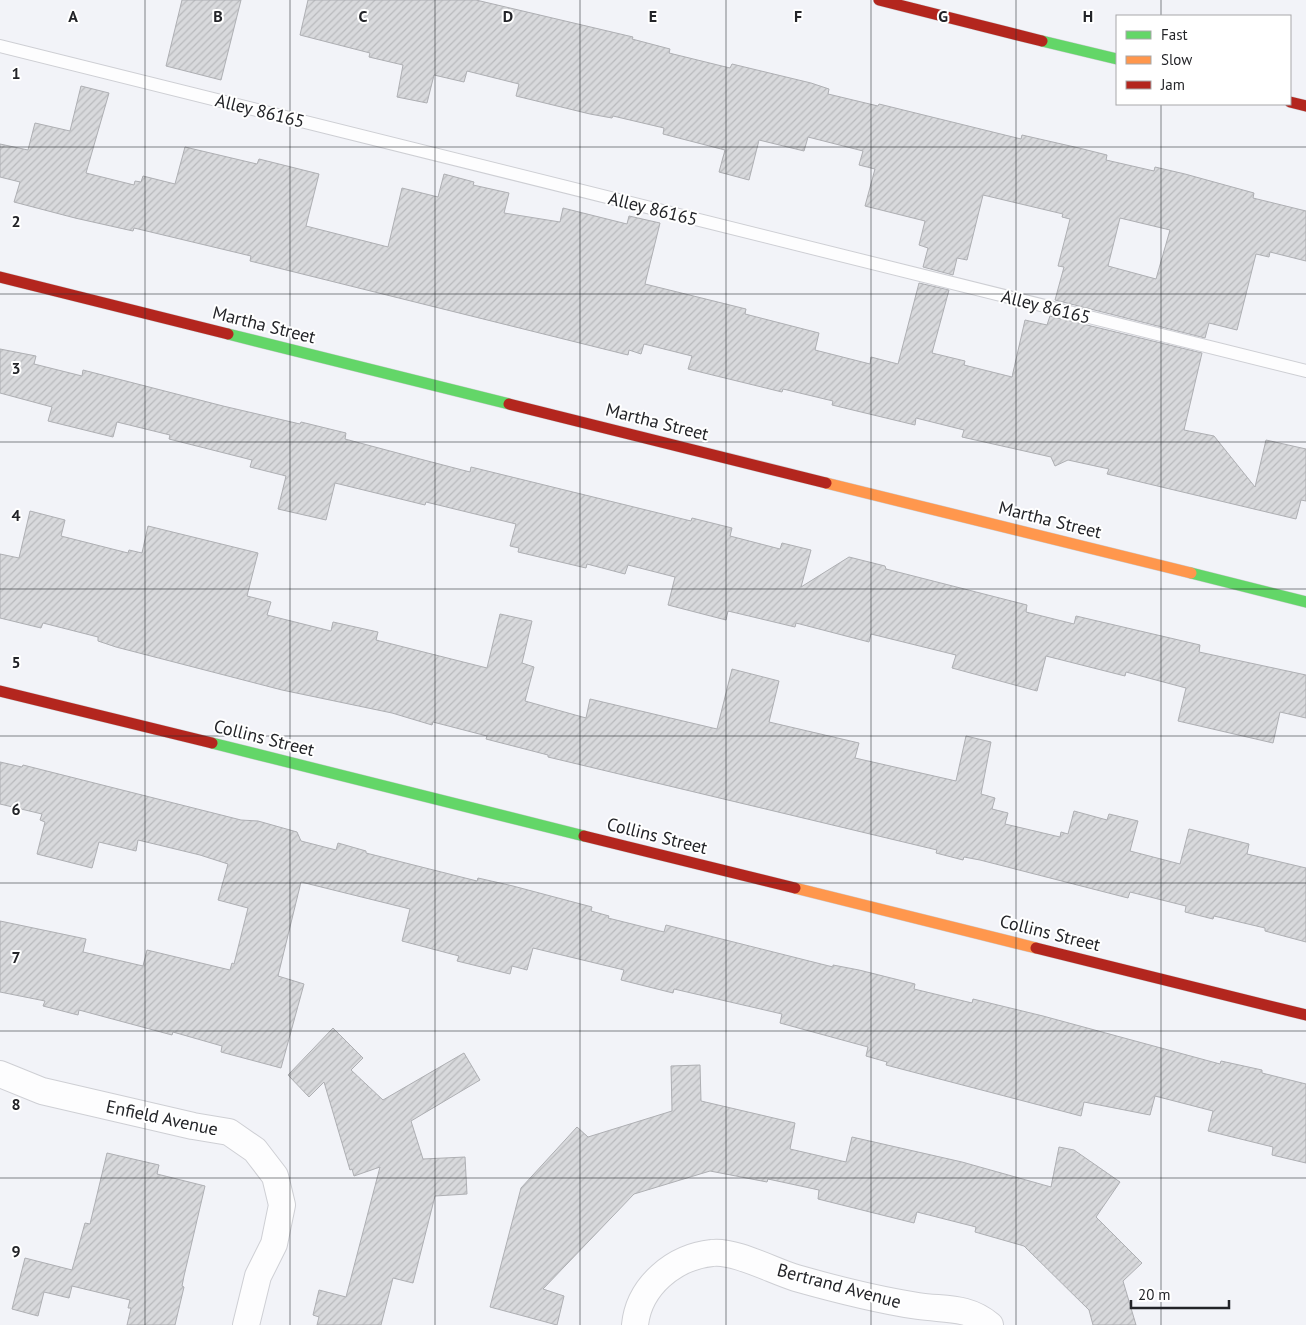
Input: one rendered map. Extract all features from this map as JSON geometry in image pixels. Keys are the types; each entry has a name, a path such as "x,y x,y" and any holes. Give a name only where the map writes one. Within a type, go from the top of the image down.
{"street":[{"path":"894,2 1116,59"},
{"path":"1291,102 1306,106"},
{"name":"Martha Street","path":"0,277 1306,602"},
{"name":"Collins Street","path":"0,691 1306,1015"},
{"name":"Enfield Avenue","path":"0,1074 42,1091 193,1126 229,1132 255,1150 275,1176 282,1205 274,1244 258,1276 246,1325"},
{"name":"Bertrand Avenue","path":"635,1325 636,1310 656,1278 686,1259 714,1252 746,1259 795,1277 822,1284 918,1306 960,1310 979,1316 990,1325"}],"lane":[{"name":"Alley 86165","path":"0,46 1306,371"}],"building":[{"path":"182,0 241,0 221,80 166,66"},
{"path":"308,0 476,0 633,37 632,39 670,49 669,53 730,68 732,64 811,83 829,89 828,94 878,106 879,104 1021,139 1022,135 1079,148 1107,155 1106,160 1154,171 1155,167 1254,193 1253,198 1306,211 1306,261 1270,252 1269,257 1256,254 1237,330 1209,323 1205,338 1055,300 1064,267 1058,266 1070,219 1062,217 1063,214 983,195 967,260 957,258 953,275 923,267 928,248 919,245 925,221 865,206 875,169 859,165 863,151 808,137 804,151 759,140 749,180 719,172 725,150 663,134 664,128 613,116 612,118 590,114 516,96 519,84 467,71 464,82 434,75 427,103 397,97 403,65 369,57 370,53 300,35","holes":["1120,218 1170,230 1156,279 1108,266"]},
{"path":"81,86 109,93 86,173 134,185 135,181 141,182 143,176 175,184 185,147 257,164 259,159 319,174 306,226 388,247 402,188 438,197 444,174 474,182 473,185 509,193 504,213 560,222 563,208 627,224 629,216 660,223 645,284 746,309 745,314 819,333 815,350 870,364 871,357 898,364 919,283 949,290 932,353 965,361 964,365 1012,377 1025,320 1047,325 1050,316 1202,353 1184,430 1214,436 1255,487 1266,440 1306,449 1306,501 1301,500 1296,519 1107,474 1109,469 1068,460 1055,466 1051,457 962,437 964,430 916,418 915,425 832,405 833,401 783,389 782,392 688,369 692,356 644,344 641,354 629,350 628,355 250,261 251,256 134,228 133,231 75,218 14,202 20,182 0,177 0,144 28,150 35,123 70,131"},
{"path":"0,349 36,356 34,364 82,376 83,370 223,406 346,433 345,439 470,472 471,467 691,521 692,518 732,528 730,536 780,549 782,543 811,550 801,587 849,557 885,566 886,569 1027,605 1026,612 1074,624 1076,616 1200,645 1199,652 1306,675 1306,718 1280,712 1273,743 1178,721 1186,688 1126,672 1125,676 1046,656 1037,691 952,668 956,655 871,634 869,642 796,623 795,627 728,611 726,620 668,605 675,577 628,565 625,574 587,564 586,568 518,552 519,548 510,546 516,524 426,502 425,505 335,483 326,520 278,509 286,476 250,467 252,460 169,439 170,435 117,422 113,437 48,421 52,407 0,393"},
{"path":"30,511 65,520 61,536 128,553 129,550 142,553 148,526 258,553 247,596 271,602 267,615 331,631 333,622 378,632 376,640 487,668 500,614 532,621 522,663 534,667 525,701 586,718 590,699 717,729 732,669 779,681 769,722 859,743 855,758 956,781 966,736 991,742 981,794 995,798 992,809 1008,813 1005,824 1060,837 1061,832 1068,834 1074,811 1107,820 1109,814 1138,821 1130,851 1180,864 1189,829 1249,844 1247,854 1306,868 1306,942 1265,931 1265,928 1214,916 1213,919 1185,912 1186,906 1130,892 1128,898 980,860 964,857 963,860 936,853 937,850 548,757 548,755 486,739 487,736 433,722 432,725 392,713 282,690 116,647 98,641 98,637 43,623 41,628 0,618 0,554 19,558"},
{"path":"0,762 22,767 23,765 241,820 258,821 297,832 301,841 336,850 338,843 366,851 366,853 477,881 478,878 513,886 592,907 591,911 609,916 608,918 664,932 666,925 833,967 833,965 859,970 915,984 914,989 972,1003 973,999 1043,1016 1220,1064 1221,1061 1262,1070 1262,1073 1306,1084 1306,1163 1272,1155 1273,1147 1208,1131 1213,1111 1155,1096 1150,1115 1084,1102 1081,1116 886,1065 887,1062 866,1056 868,1047 780,1023 782,1014 674,989 673,993 621,980 624,970 533,948 527,970 512,966 510,974 457,961 459,956 402,941 410,909 301,882 278,976 304,984 281,1068 221,1052 222,1046 173,1032 172,1035 79,1010 78,1015 43,1006 45,1001 0,992 0,921 86,939 83,952 143,966 147,950 230,970 232,963 234,964 248,908 218,900 228,864 200,855 138,840 136,851 99,842 92,868 37,854 45,822 40,820 42,814 0,804"},
{"path":"333,1028 363,1058 351,1070 383,1100 464,1053 480,1080 411,1121 423,1159 465,1157 467,1194 435,1196 413,1283 393,1278 381,1325 317,1325 319,1317 313,1315 319,1290 346,1297 380,1167 354,1176 352,1169 350,1170 324,1082 309,1097 288,1075"},
{"path":"700,1065 701,1101 795,1123 790,1149 846,1162 852,1137 962,1162 1051,1187 1059,1147 1074,1150 1120,1182 1096,1217 1142,1263 1123,1281 1136,1325 1093,1325 1089,1310 1024,1246 975,1232 976,1227 917,1212 914,1223 818,1199 819,1190 768,1179 767,1182 710,1171 634,1194 543,1289 564,1296 557,1325 490,1307 521,1188 577,1127 588,1137 672,1111 671,1066"},
{"path":"107,1153 159,1165 157,1174 205,1186 184,1276 182,1286 184,1287 175,1325 127,1325 131,1308 128,1308 130,1300 72,1286 69,1298 44,1292 38,1316 12,1309 25,1258 72,1270 85,1223 90,1224"}],"traffic: fast":[{"path":"1042,41 1116,59"},
{"path":"228,334 509,404"},
{"path":"1191,573 1306,602"},
{"path":"212,743 584,836"}],"traffic: slow":[{"path":"826,483 1191,573"},
{"path":"795,888 1036,948"}],"traffic: jam":[{"path":"879,0 1042,41"},
{"path":"1291,102 1306,106"},
{"path":"0,277 228,334"},
{"path":"509,404 826,483"},
{"path":"0,691 212,743"},
{"path":"584,836 795,888"},
{"path":"1036,948 1306,1015"}]}
